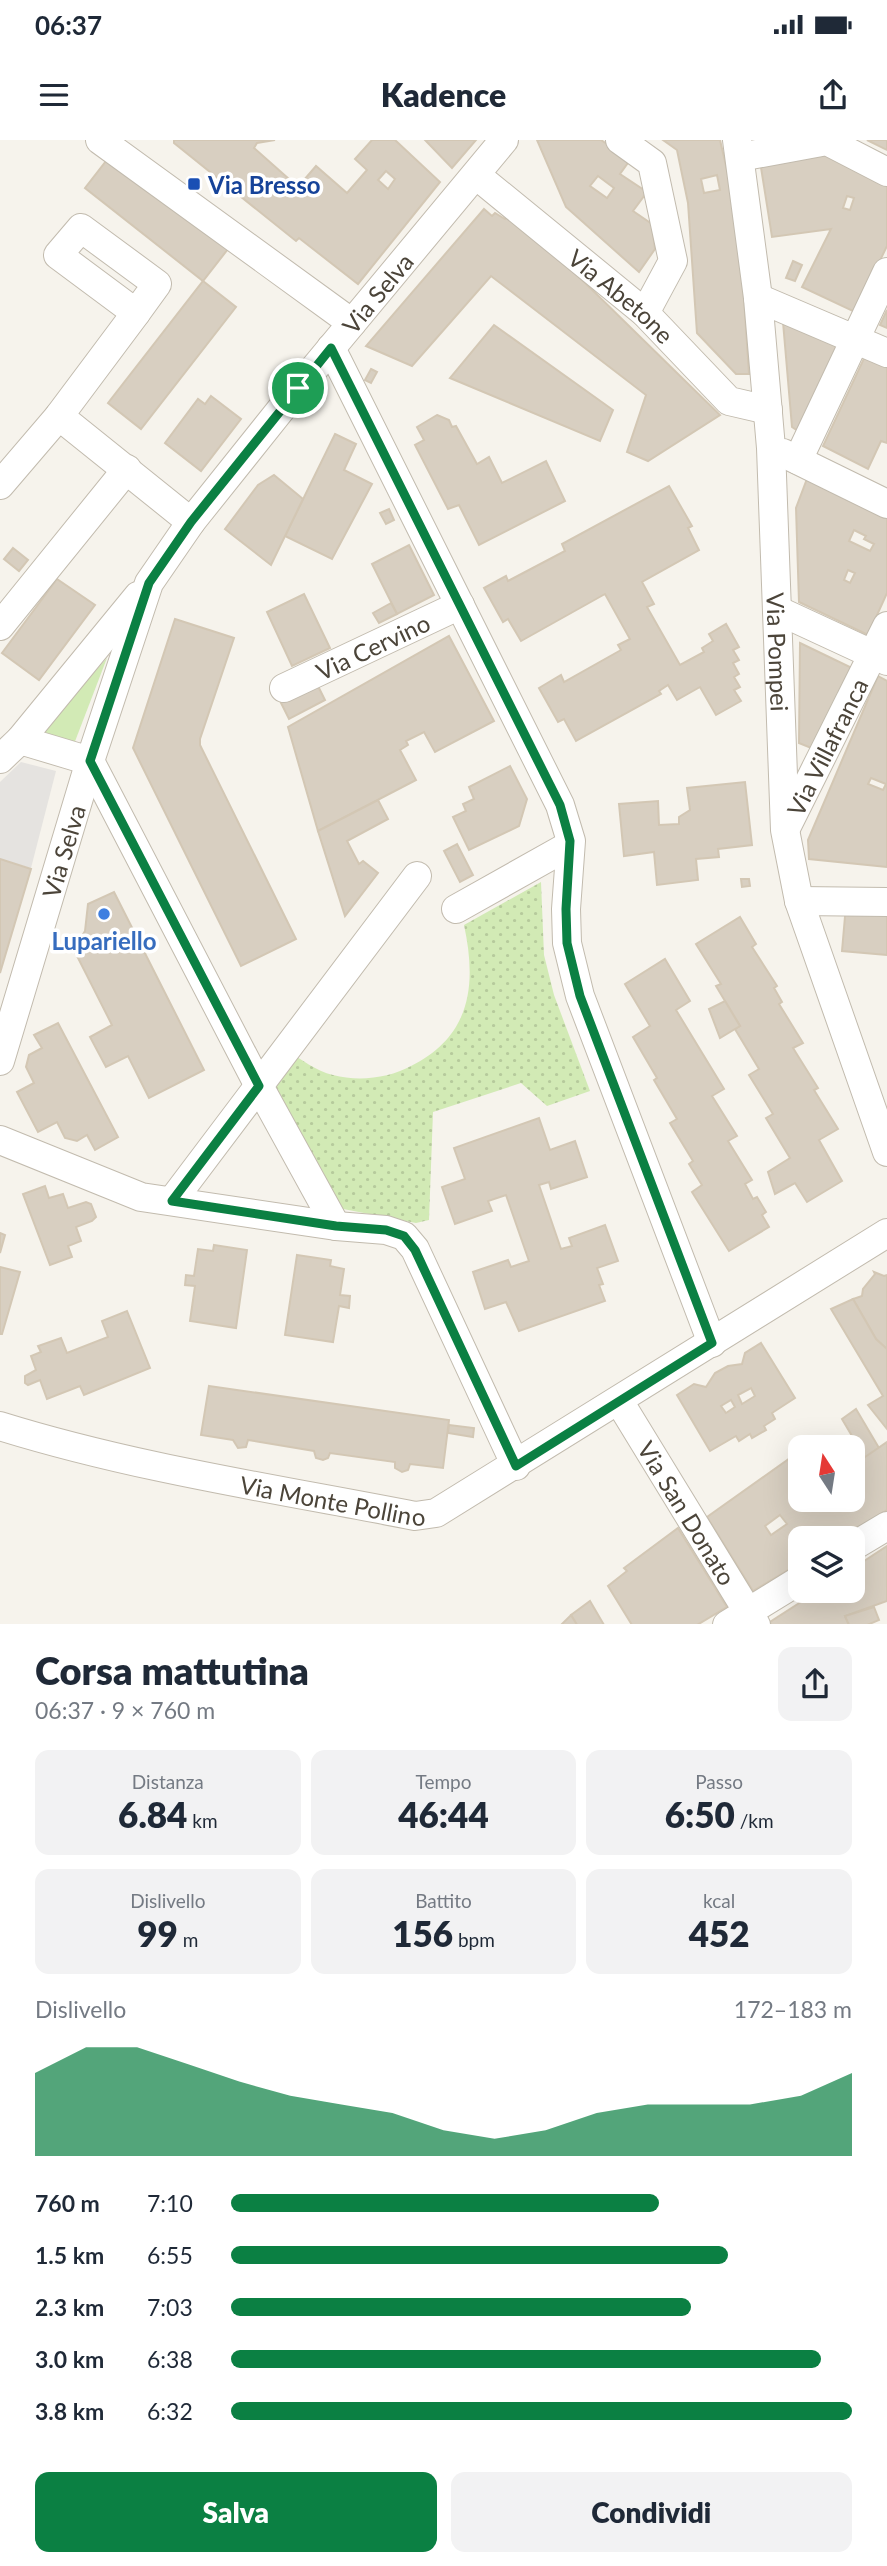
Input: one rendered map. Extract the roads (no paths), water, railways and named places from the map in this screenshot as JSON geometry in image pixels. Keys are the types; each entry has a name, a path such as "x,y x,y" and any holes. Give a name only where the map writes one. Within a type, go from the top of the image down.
{"street":[{"path":"100,140 352,323"},
{"name":"Via Selva","path":"0,1061 90,761 149,583 191,522 504,140"},
{"path":"620,140 652,163 673,261 645,313"},
{"path":"739,148 827,141 887,172"},
{"name":"Via Pompei","path":"739,148 758,298 771,448 785,830 799,901 887,1151"},
{"name":"Via Abetone","path":"476,175 645,313 729,401 768,410"},
{"path":"798,460 887,272"},
{"path":"758,298 887,353"},
{"path":"0,485 60,416 136,313"},
{"path":"331,348 560,805 570,845 567,943 580,996 712,1343"},
{"path":"60,416 191,522"},
{"path":"771,448 887,504"},
{"path":"5,611 127,469"},
{"path":"7,748 149,583"},
{"name":"Via Cervino","path":"284,688 460,605"},
{"path":"777,610 880,657"},
{"name":"Via Villafranca","path":"785,830 880,657 887,626"},
{"path":"7,748 90,761 259,1086 336,1226"},
{"path":"456,909 570,845"},
{"path":"172,1201 417,876"},
{"path":"799,901 887,902"},
{"path":"0,1140 141,1197 336,1226 386,1230 404,1236 415,1250 516,1466"},
{"name":"Via Monte Pollino","path":"0,1426 41,1439 168,1468 415,1516 436,1513 516,1466 887,1233"},
{"name":"Via San Donato","path":"619,1401 743,1620"},
{"path":"865,1540 887,1526"},
{"path":"743,1620 788,1588"}],"place":[{"name":"Via Bresso","path":"194,184"},
{"name":"Lupariello","path":"104,914"}]}
